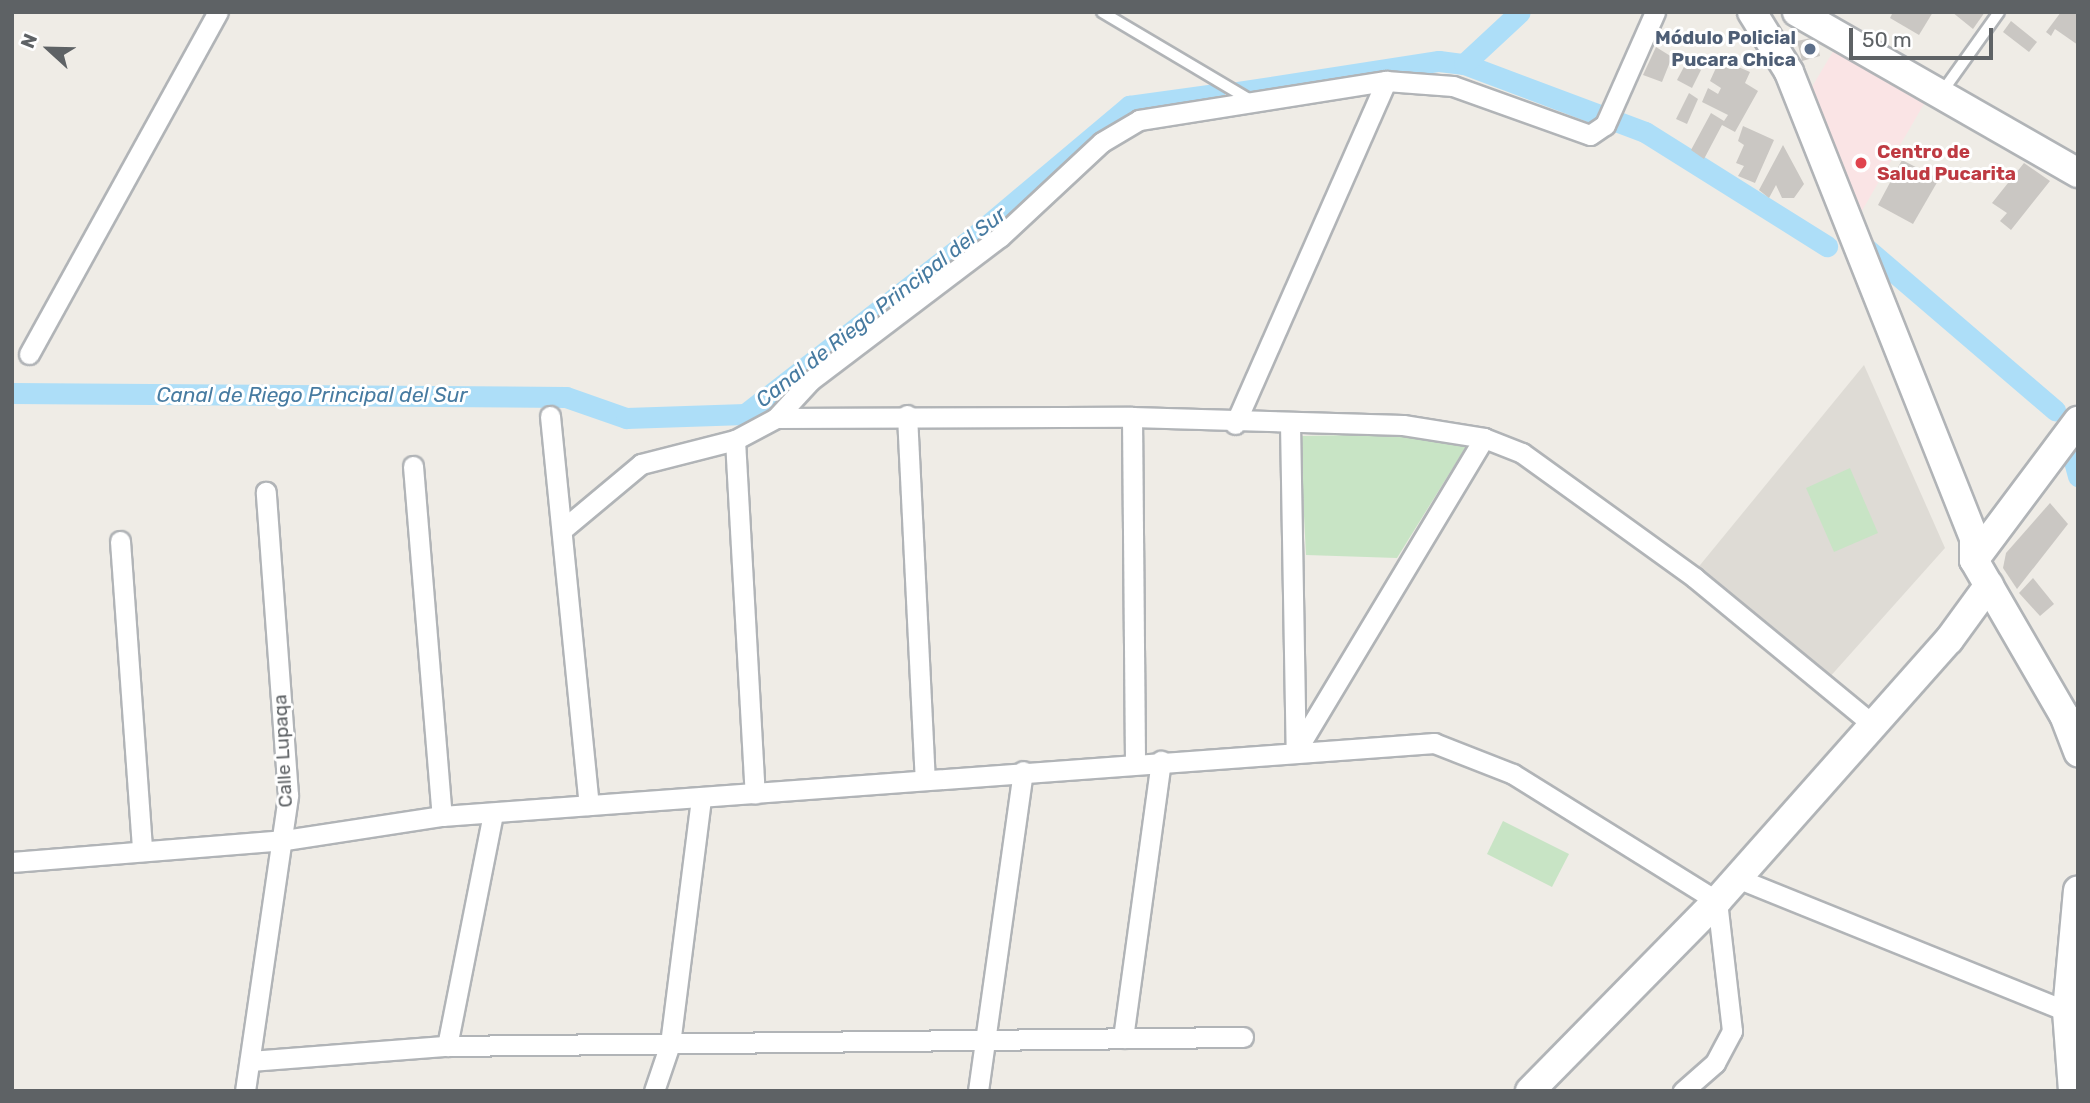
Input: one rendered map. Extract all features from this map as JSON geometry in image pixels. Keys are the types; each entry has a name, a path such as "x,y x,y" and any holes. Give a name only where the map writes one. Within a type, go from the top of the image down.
{"street":[{"path":"29,354 218,12"},
{"path":"562,530 641,464 735,440 776,418 810,381 1000,237 1102,142 1160,114 1385,81 1453,86 1590,135 1605,125 1655,12"},
{"path":"1752,12 1789,72 1974,538 1974,560 2064,715 2078,752"},
{"path":"1797,12 2078,173"},
{"path":"1235,424 1385,81"},
{"path":"776,418 907,415 1132,418 1235,424 1403,425 1484,438 1522,453 1695,578 1872,724"},
{"path":"907,415 925,779"},
{"path":"550,416 589,805"},
{"path":"1132,418 1135,763"},
{"path":"1974,560 2078,421"},
{"path":"1290,423 1296,751"},
{"path":"1296,751 1484,438"},
{"path":"735,440 755,793"},
{"path":"413,466 442,816"},
{"name":"Calle Lupaqa","path":"246,1091 285,839 288,795 266,492"},
{"path":"120,541 142,851"},
{"path":"1530,1091 1717,901 1949,640 1989,585"},
{"path":"12,862 285,839 442,816 1023,771 1434,743 1474,754 1717,901"},
{"path":"1123,1038 1161,761"},
{"path":"978,1091 1023,771"},
{"path":"654,1091 670,1044 701,797"},
{"path":"447,1046 493,813"},
{"path":"1737,878 2067,1011"},
{"path":"2073,1091 2067,1011 2078,891"},
{"path":"1683,1091 1715,1063 1732,1031 1717,901"},
{"path":"250,1061 447,1046 1243,1037"}],"lane":[{"path":"1102,12 1250,101"},
{"path":"1941,93 1998,12"}],"shaded area":[{"name":"Centro de Salud Pucarita","path":"1834,50 1924,104 1856,221 1807,95"},
{"path":"1864,365 1945,548 1828,679 1696,570"}],"green space":[{"path":"1410,434 1467,445 1397,558 1306,555 1300,436"},
{"path":"1850,468 1878,533 1834,552 1806,488"},
{"path":"1503,821 1569,854 1552,887 1487,854"}],"building":[{"path":"1893,12 1933,12 1919,35 1890,18"},
{"path":"1952,12 1985,12 1973,29"},
{"path":"2061,12 2078,12 2078,45 2055,29 2051,36 2046,32"},
{"path":"2011,21 2037,42 2029,52 2003,32"},
{"path":"1816,37 1820,56 1802,61 1797,41"},
{"path":"1656,47 1672,57 1662,82 1643,75"},
{"path":"1720,59 1750,72 1745,83 1758,91 1735,132 1722,125 1704,159 1691,150 1711,113 1724,121 1728,115 1702,102 1708,88 1718,94 1721,88 1710,81"},
{"path":"1686,63 1701,70 1692,88 1677,80"},
{"path":"1689,93 1698,99 1687,124 1676,119"},
{"path":"1743,126 1774,140 1755,183 1738,176 1744,166 1736,163 1744,145 1738,141"},
{"path":"1783,145 1804,184 1794,198 1782,198 1776,185 1769,198 1759,190"},
{"path":"1902,160 1939,179 1913,224 1878,205"},
{"path":"2024,163 2050,181 2011,230 2000,221 2007,213 1992,203"},
{"path":"2050,503 2068,524 2017,589 2003,568 2006,553"},
{"path":"2033,578 2054,604 2040,616 2019,593"}],"waterway":[{"name":"Canal de Riego Principal del Sur","path":"1238,92 1439,61 1464,64 1520,12"},
{"path":"1464,64 1645,132 1827,246"},
{"name":"Canal de Riego Principal del Sur","path":"12,393 566,397 626,418 745,414 971,239 1129,106 1214,94"},
{"path":"1867,249 2055,410"},
{"path":"2074,461 2078,476"}],"place":[{"name":"Módulo Policial Pucara Chica","path":"1810,49"},
{"name":"Centro de Salud Pucarita","path":"1861,163"}]}
